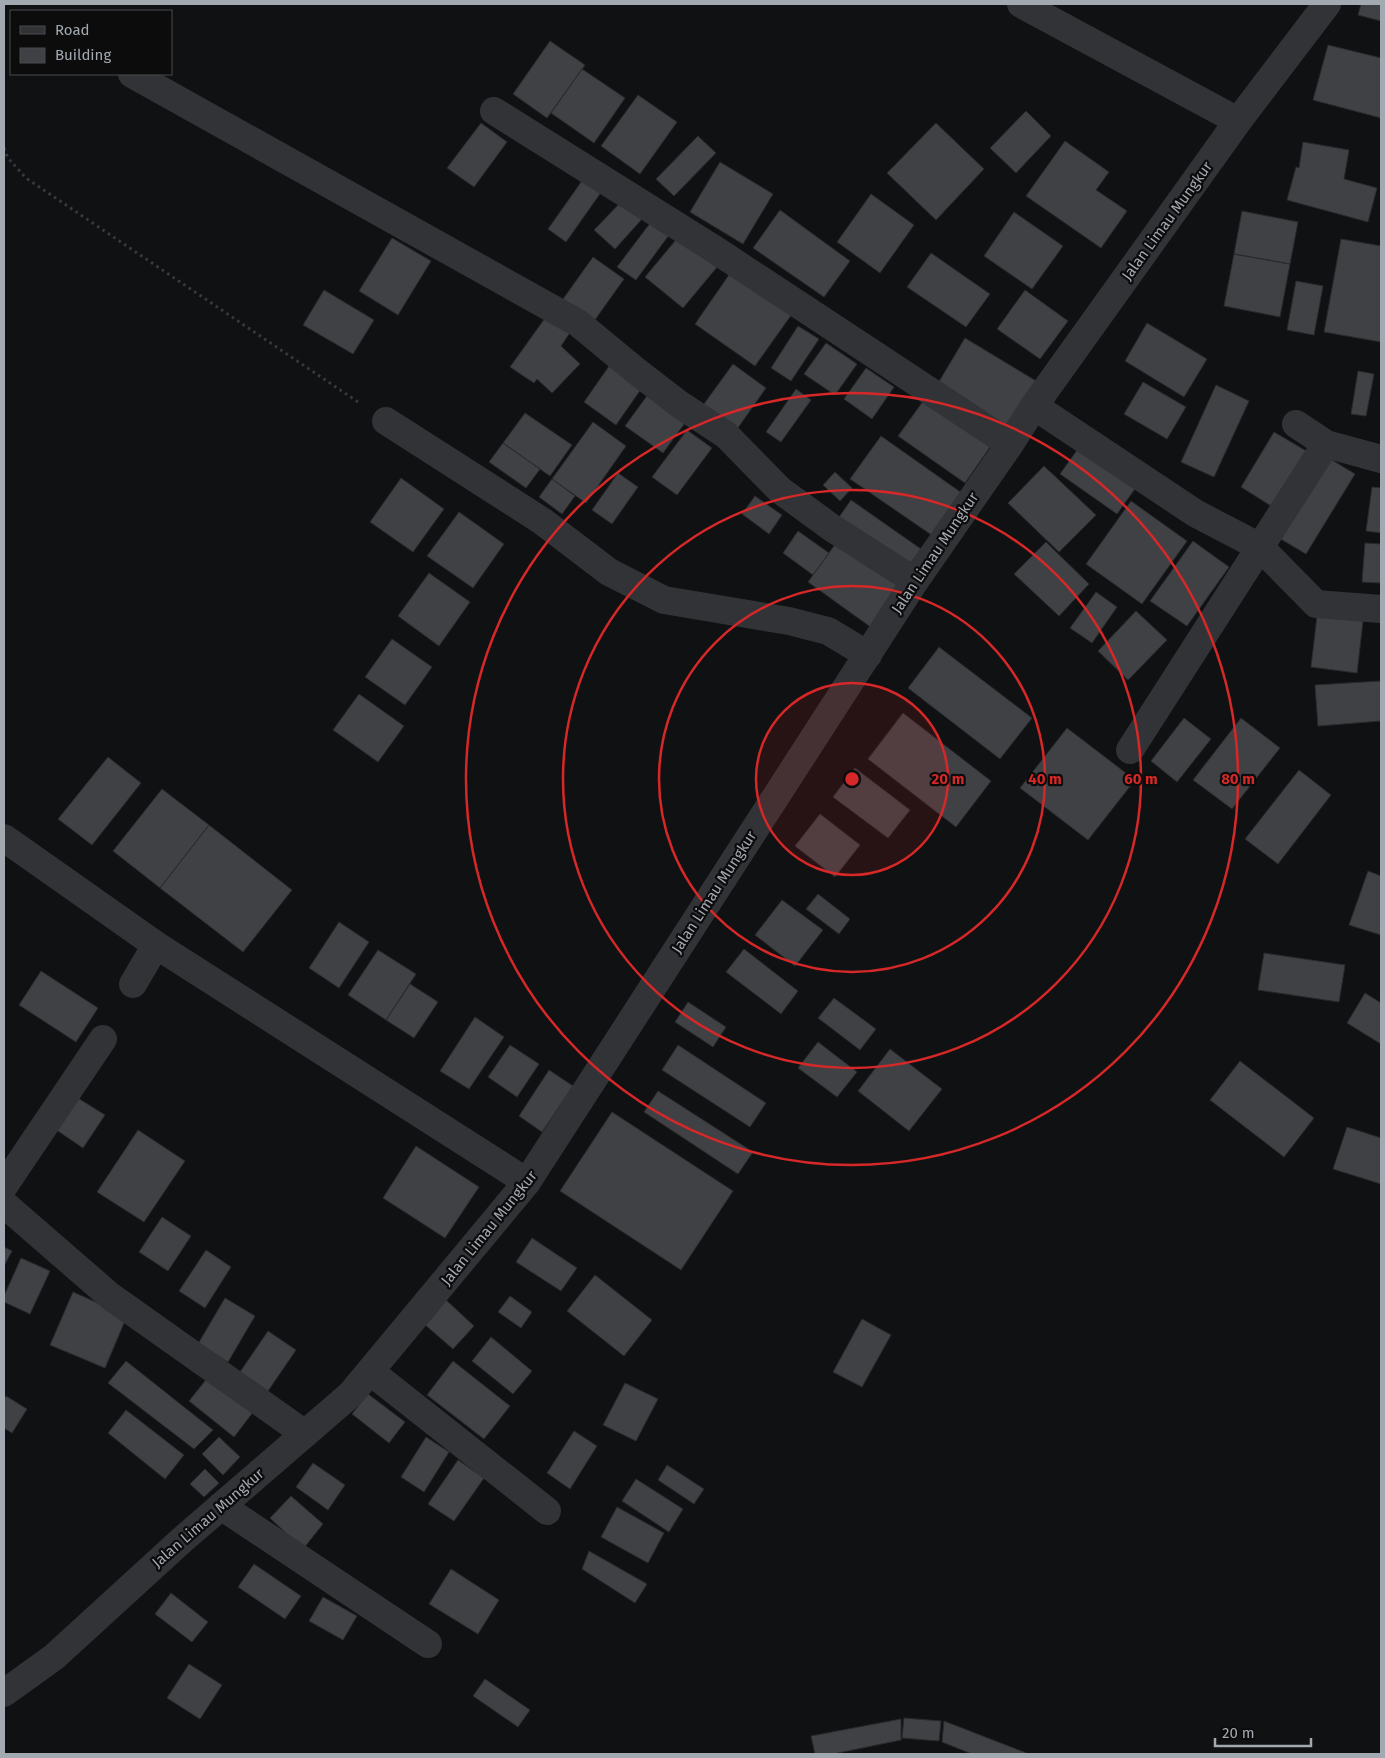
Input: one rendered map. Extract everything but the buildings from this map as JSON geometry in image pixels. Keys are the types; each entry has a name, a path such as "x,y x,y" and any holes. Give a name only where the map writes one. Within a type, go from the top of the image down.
{"street":[{"path":"1021,4 1238,121"},
{"name":"Jalan Limau Mungkur","path":"4,1693 54,1658 221,1506 352,1394 527,1182 915,581 1010,444 1034,406 1238,121 1326,4"},
{"path":"134,75 578,323 642,376 726,436 780,490 832,528 915,581"},
{"path":"494,111 727,257 1010,444"},
{"path":"1034,406 1194,513 1260,547 1316,604 1381,609"},
{"path":"386,421 542,521 609,572 664,600 789,621 828,631 868,655"},
{"path":"1296,424 1326,444 1381,459"},
{"path":"1130,750 1326,444"},
{"path":"4,838 156,945 527,1182"},
{"path":"133,984 156,945"},
{"path":"4,1186 103,1039"},
{"path":"4,1204 110,1296 305,1434"},
{"path":"371,1372 546,1511"},
{"path":"221,1506 428,1644"}],"path":[{"path":"4,148 8,158 26,178 386,421"}]}
